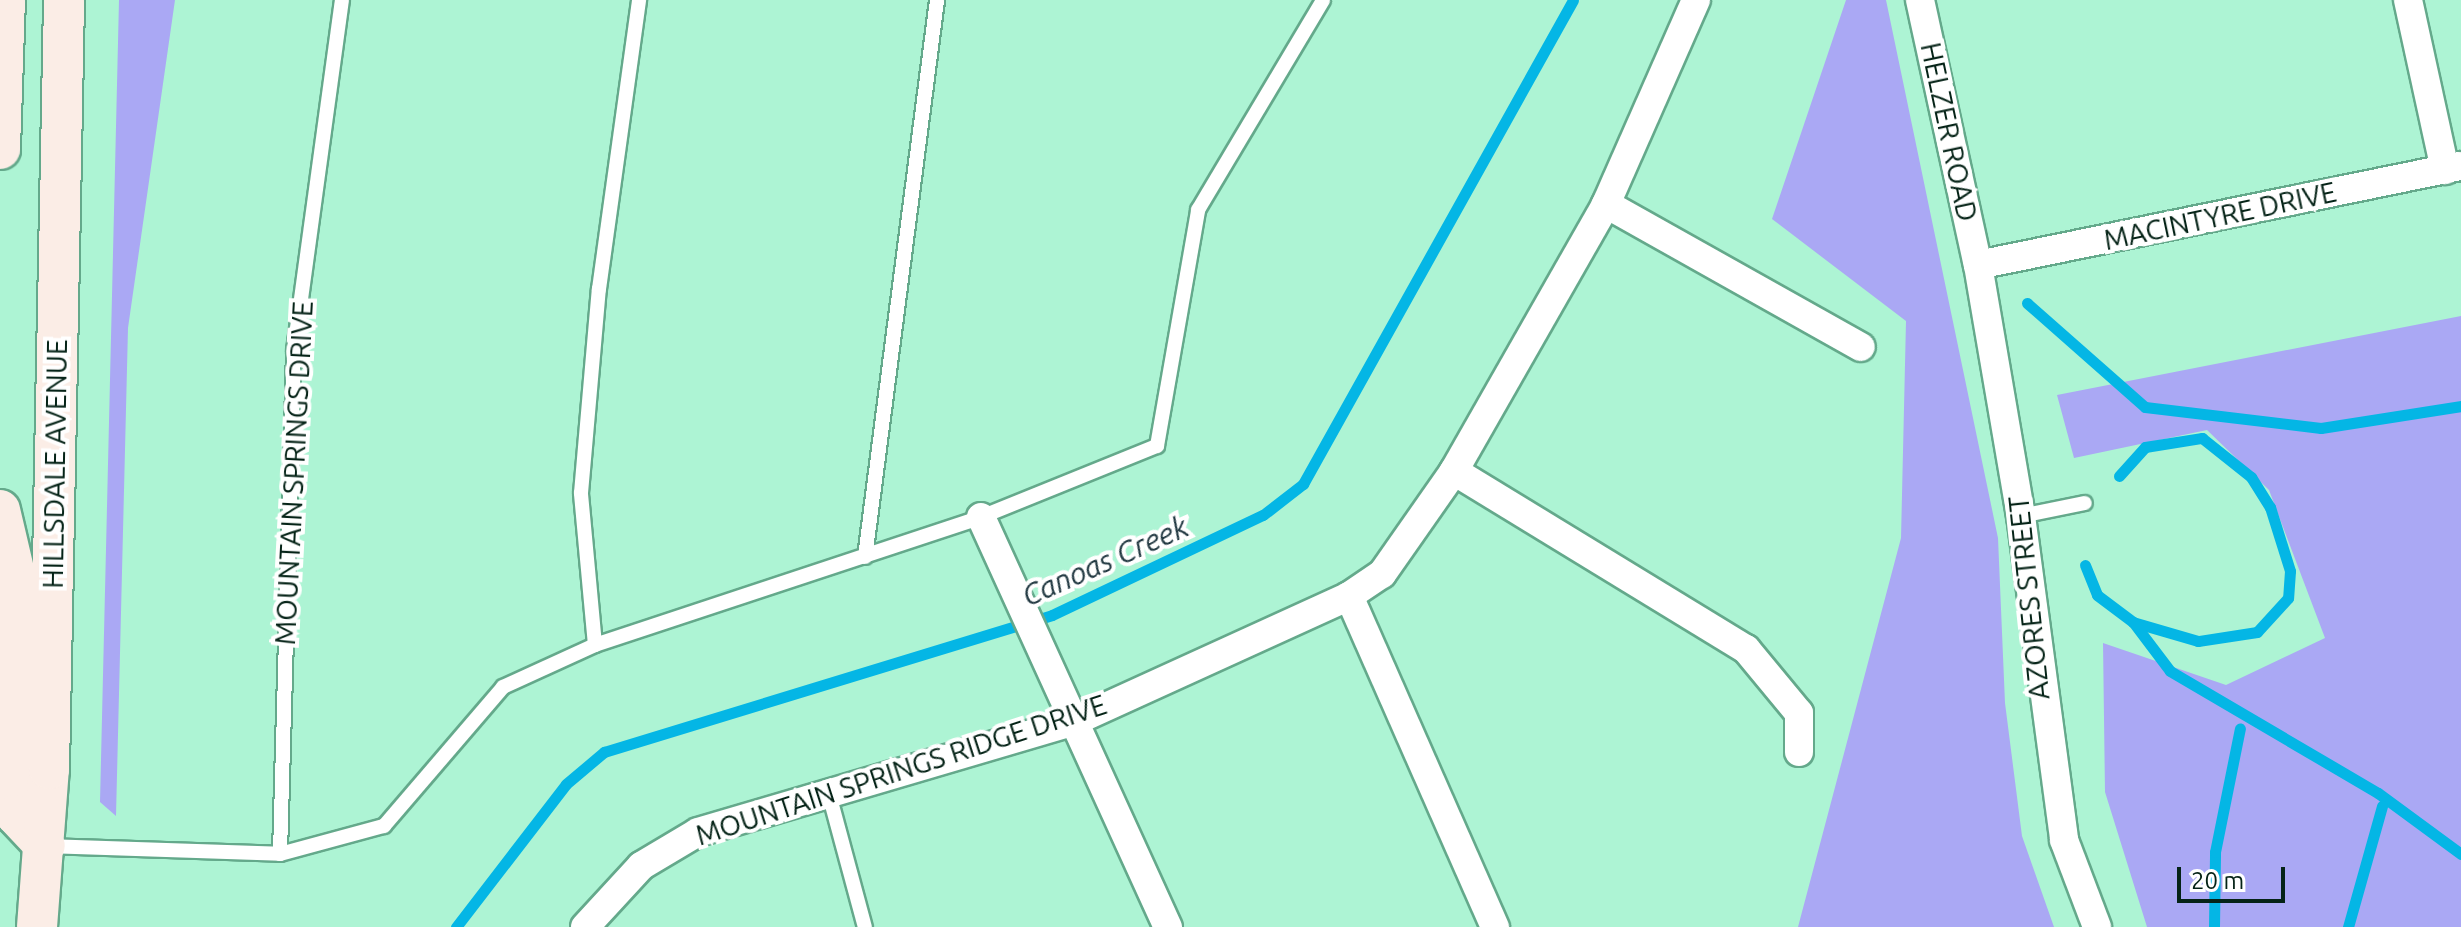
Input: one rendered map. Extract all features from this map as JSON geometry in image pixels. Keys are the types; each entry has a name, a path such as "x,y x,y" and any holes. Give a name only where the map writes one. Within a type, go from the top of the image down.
{"main road":[{"path":"0,149 5,0"},
{"name":"HILLSDALE AVENUE","path":"37,927 45,846 64,0"},
{"path":"0,510 19,591 16,815 45,846"}],"street":[{"name":"MOUNTAIN SPRINGS RIDGE DRIVE","path":"585,927 618,887 668,847 829,794 1075,721 1349,596 1382,574 1454,471 1606,204 1696,0"},
{"name":"HELZER ROAD","path":"1920,0 1978,265"},
{"path":"2408,0 2453,168"},
{"name":"MACINTYRE DRIVE","path":"1978,265 2453,168"},
{"path":"1606,204 1861,347"},
{"name":"AZORES STREET","path":"1978,265 2021,516 2064,840 2097,927"},
{"path":"1454,471 1746,649 1799,713 1799,752"},
{"path":"981,517 1168,927"},
{"path":"1349,596 1495,927"}],"lane":[{"name":"MOUNTAIN SPRINGS DRIVE","path":"280,854 294,350 342,0"},
{"path":"595,645 581,493 599,289 639,0"},
{"path":"865,557 937,0"},
{"path":"45,846 280,854 384,826 503,687 595,645 981,517 1157,446 1198,210 1323,0"},
{"path":"2021,516 2085,503"},
{"path":"829,794 865,927"}],"shaded area":[{"path":"119,0 175,0 128,328 116,816 100,802"},
{"path":"1846,0 1886,0 1998,538 2005,703 2022,836 2054,927 1798,927 1901,538 1906,321 1772,219"},
{"path":"2461,316 2461,927 2147,927 2105,792 2103,643 2226,685 2325,638 2269,490 2207,430 2074,458 2057,395"}],"waterway":[{"name":"Canoas Creek","path":"456,927 566,784 604,752 1052,615 1263,515 1303,484 1573,0"},
{"path":"2027,303 2145,407 2321,428 2461,406"},
{"path":"2119,476 2145,447 2202,438 2251,477 2270,507 2290,571 2288,598 2257,632 2198,641 2133,622"},
{"path":"2085,565 2097,595 2133,622 2170,671 2378,793 2461,854"},
{"path":"2214,927 2215,852 2240,728"},
{"path":"2348,927 2382,806"}]}
